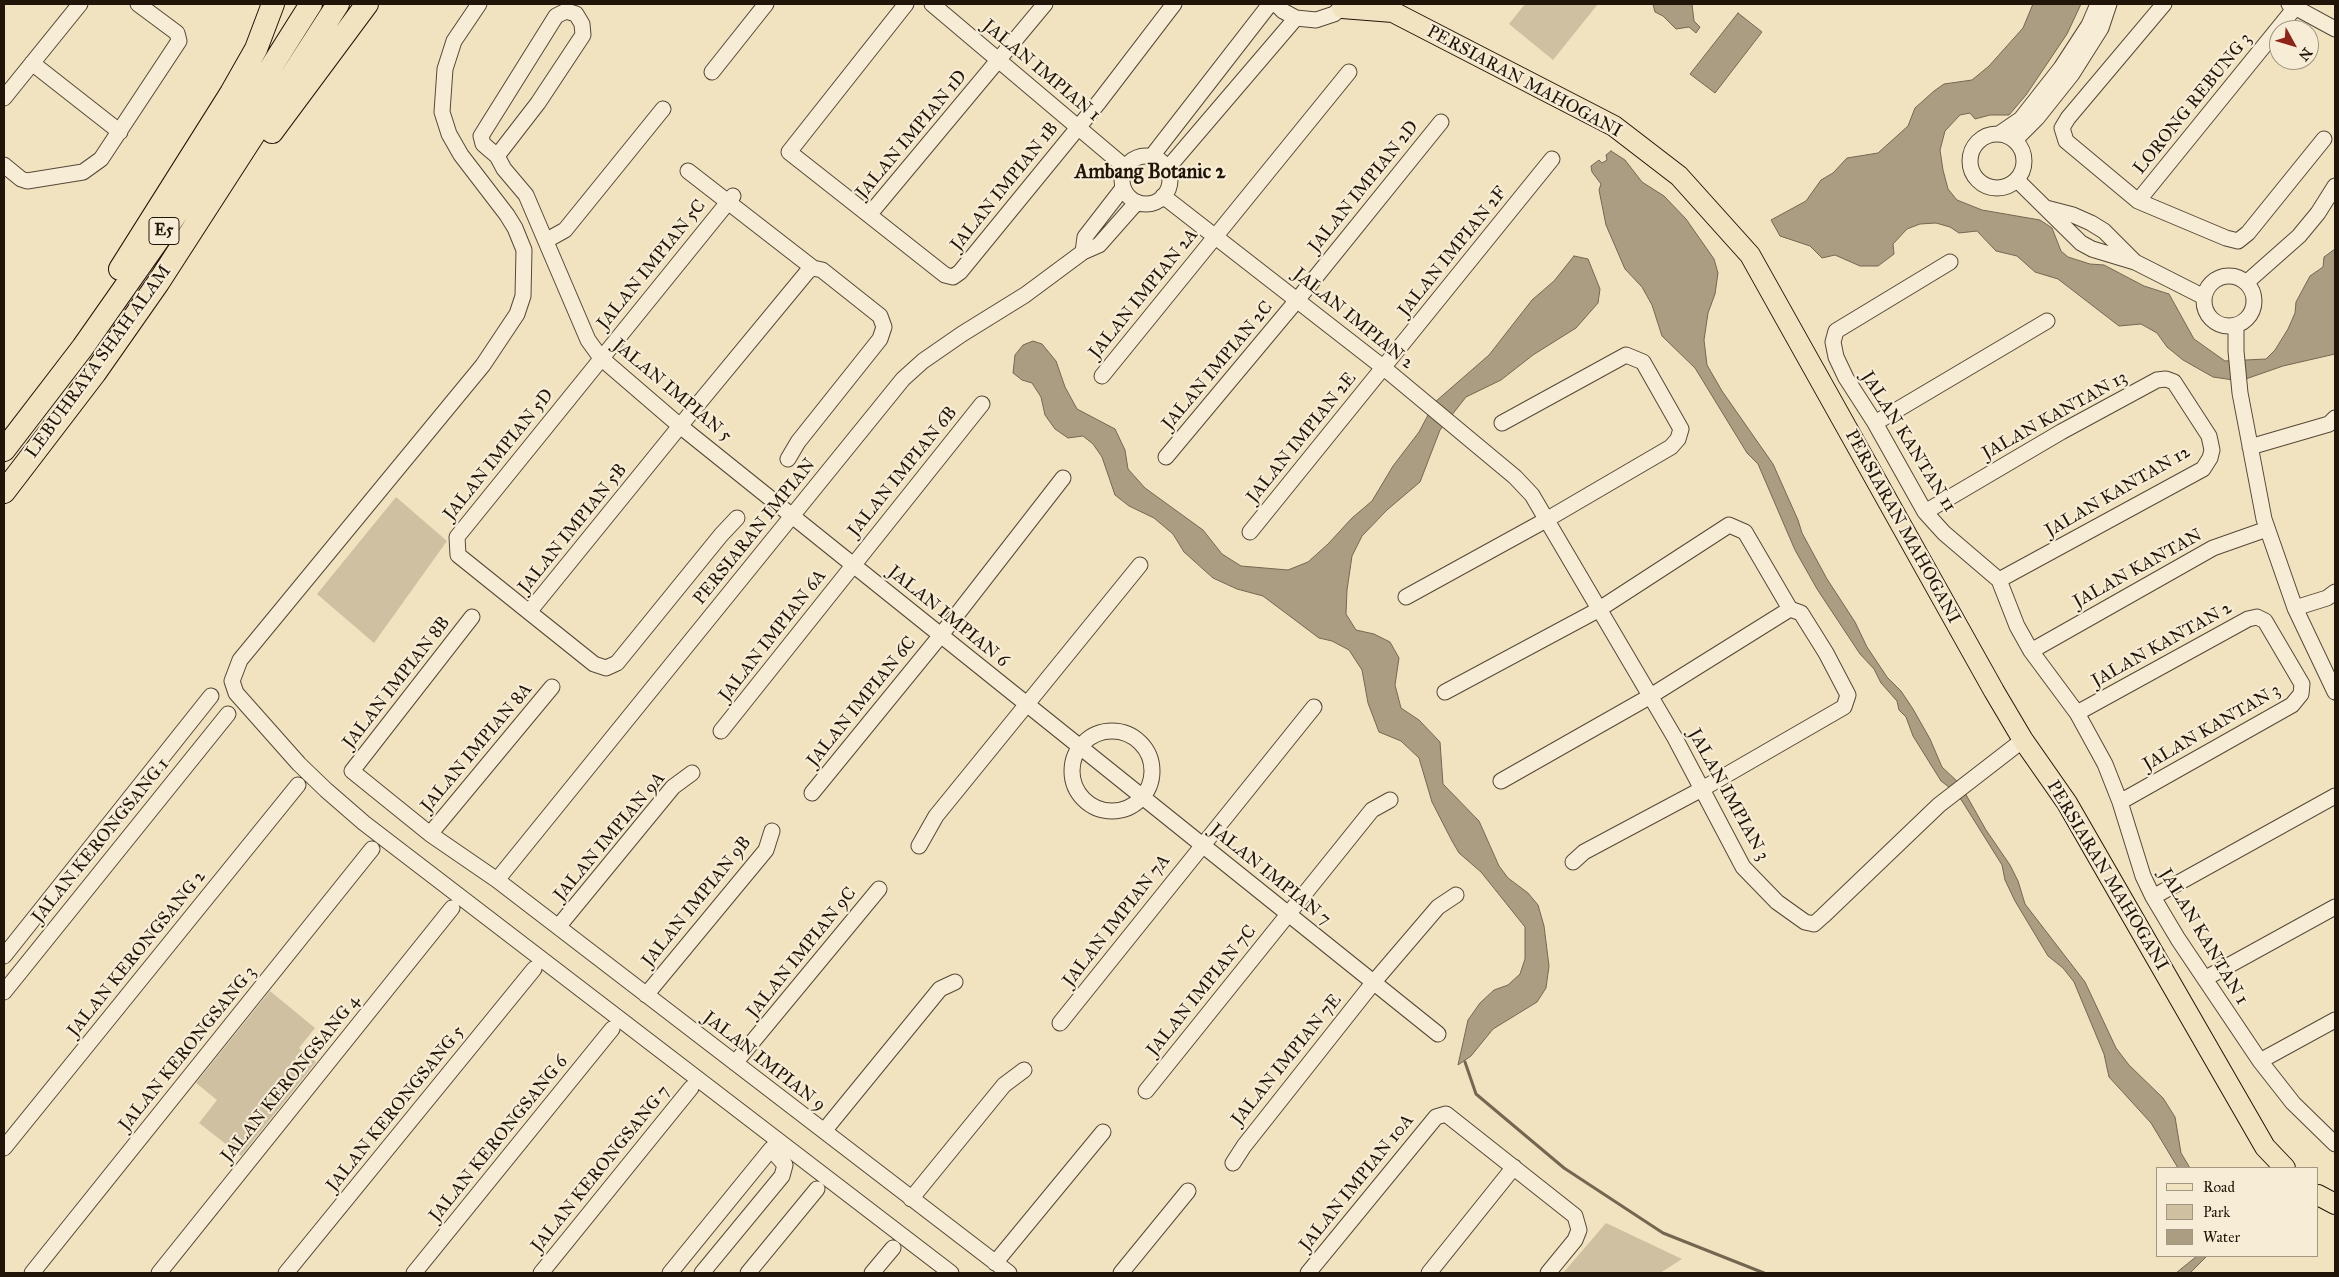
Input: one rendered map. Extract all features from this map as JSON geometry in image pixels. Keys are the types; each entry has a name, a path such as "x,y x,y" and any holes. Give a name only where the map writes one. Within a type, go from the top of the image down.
{"highway":[{"path":"6,447 214,122 256,49 273,4"},
{"name":"LEBUHRAYA SHAH ALAM","path":"6,447 83,347 198,183 311,4"},
{"name":"LEBUHRAYA SHAH ALAM","path":"4,492 95,373 158,282 338,4"},
{"path":"158,282 367,4"}],"main road":[{"path":"1344,6 1389,8"},
{"name":"PERSIARAN MAHOGANI","path":"1389,8 1614,126 1679,176 1750,255 1994,691 2023,740 2072,812 2265,1148 2284,1167"},
{"path":"2319,1196 2335,1204"}],"street":[{"path":"4,98 80,4"},
{"path":"4,165 21,179 33,180 83,172 101,159 180,41 178,34 138,4"},
{"path":"479,4 454,42 445,69 442,112 449,134 461,155 507,215 515,228 524,250 523,296 517,314 483,365 240,660 232,681 234,687 236,692 299,764 364,823 952,1273"},
{"path":"712,72 766,4"},
{"path":"869,215 789,152 906,4"},
{"name":"JALAN IMPIAN 1","path":"932,4 1079,126 1125,168"},
{"name":"JALAN IMPIAN 1D","path":"960,272 953,276 945,275 869,215 1045,4"},
{"name":"JALAN IMPIAN 1B","path":"960,272 1079,126 1174,4"},
{"path":"1152,156 1270,4"},
{"path":"1276,4 1283,11 1296,18 1316,20 1334,14 1344,6"},
{"path":"1999,134 2021,119 2061,68 2089,25 2098,4"},
{"path":"2015,140 2037,118 2072,74 2101,28 2109,4"},
{"path":"2164,4 2068,118 2062,128 2066,142 2138,201 2226,238 2238,240 2248,233 2324,139"},
{"path":"2295,5 2335,29"},
{"name":"LORONG REBUNG 3","path":"2138,201 2295,5"},
{"name":"JALAN IMPIAN 5","path":"497,156 538,103 583,35 582,24 576,14 566,11 556,16 481,136 483,144 497,156 504,169 526,195 547,240 588,340 601,358 680,426 793,515"},
{"path":"1168,169 1296,18"},
{"path":"32,63 120,132"},
{"path":"1219,68 1239,84"},
{"name":"JALAN IMPIAN 2A","path":"1102,376 1348,72"},
{"path":"1197,96 1216,111"},
{"path":"547,240 565,230 663,109"},
{"name":"JALAN IMPIAN 2D","path":"1298,300 1441,122"},
{"path":"1991,134 1999,134 2015,140 2021,147 2024,164 2017,180 2000,188 1991,188 1976,178 1970,161 1976,144 1991,134"},
{"path":"1083,252 1085,237 1123,188 1125,168 1140,156 1152,156 1161,161 1168,169 1169,186 1163,196 1151,203 1137,202 1123,188"},
{"name":"JALAN IMPIAN 2F","path":"1384,368 1552,159"},
{"path":"688,171 731,199 813,268 822,270 880,316 884,327 880,339 798,442 788,459"},
{"path":"2017,180 2081,243 2092,249 2135,262 2204,297"},
{"path":"2247,282 2299,236 2318,213 2335,186"},
{"name":"JALAN IMPIAN 2","path":"1163,196 1384,368 1515,477"},
{"name":"JALAN IMPIAN 5C","path":"601,358 731,199"},
{"name":"PERSIARAN IMPIAN","path":"498,880 903,379 916,367 962,334 1025,296 1083,252 1099,245 1137,202"},
{"path":"2046,208 2073,215 2104,231 2135,262"},
{"name":"JALAN KANTAN 11","path":"1950,262 1836,331 1833,342 1836,357 1846,378 1875,422 1925,512 1944,533 1999,580 2017,626 2031,651"},
{"name":"JALAN IMPIAN 5B","path":"737,518 617,663 606,668 594,664 530,612 680,426 802,278 813,268"},
{"path":"2232,275 2247,282 2255,298 2254,307 2250,315 2236,325 2227,326 2212,320 2204,305 2204,297 2206,289 2217,278 2232,275"},
{"name":"JALAN IMPIAN 2C","path":"1166,457 1298,300"},
{"path":"1875,422 2047,321"},
{"path":"2236,325 2236,351 2240,393 2267,529 2294,608 2335,692"},
{"path":"1406,597 1546,520 1671,447 1678,440 1681,429 1643,362 1626,355 1502,424"},
{"name":"JALAN IMPIAN 5D","path":"530,612 458,555 457,537 601,358"},
{"name":"JALAN IMPIAN 2E","path":"1250,532 1384,368"},
{"name":"JALAN KANTAN 13","path":"1925,512 2061,432 2157,380 2174,382 2194,412"},
{"name":"JALAN IMPIAN 6B","path":"854,564 982,404"},
{"name":"JALAN KANTAN 12","path":"1999,580 2203,469 2210,458 2212,450 2209,436 2194,412"},
{"path":"2250,447 2330,424 2335,418"},
{"name":"JALAN IMPIAN 3","path":"1515,477 1532,495 1675,738 1743,867 1777,902 1810,925 1824,916 1939,805 2023,740"},
{"name":"JALAN IMPIAN 6C","path":"812,793 941,635 1063,478"},
{"name":"JALAN IMPIAN 6","path":"793,515 1026,704 1081,746"},
{"path":"1445,692 1598,610 1729,525 1745,532 1790,609 1801,613 1826,653 1848,695 1844,707 1702,790 1584,852 1572,862"},
{"name":"JALAN KANTAN","path":"2031,651 2214,548 2267,529"},
{"name":"JALAN IMPIAN 6A","path":"721,731 854,564"},
{"path":"919,846 936,816 1140,565"},
{"path":"2294,608 2327,598 2335,592"},
{"path":"1500,781 1650,697 1790,609"},
{"name":"JALAN IMPIAN 8B","path":"352,771 472,617"},
{"name":"JALAN KANTAN 2","path":"2077,713 2248,619 2256,617 2265,621 2281,649"},
{"name":"JALAN KANTAN 3","path":"2120,802 2292,705 2301,694 2302,684 2281,649"},
{"name":"JALAN KANTAN 1","path":"2031,651 2077,713 2105,764 2120,802 2143,876 2153,897 2260,1061 2293,1103 2334,1141"},
{"name":"JALAN IMPIAN 8A","path":"430,834 552,687"},
{"path":"4,956 211,696"},
{"name":"JALAN IMPIAN 7A","path":"1060,1022 1314,707"},
{"name":"JALAN KERONGSANG 1","path":"4,992 228,714"},
{"path":"1117,731 1130,735 1142,744 1149,755 1152,768 1151,782 1144,796 1136,804 1124,810 1112,812 1099,810 1088,804 1079,794 1073,783 1074,757 1081,746 1091,737 1104,732 1117,731"},
{"name":"JALAN IMPIAN 7","path":"1081,746 1438,1034"},
{"name":"JALAN IMPIAN 9","path":"352,771 430,834 498,880 1009,1273"},
{"name":"JALAN IMPIAN 9A","path":"558,927 673,786 692,773"},
{"name":"JALAN KERONGSANG 2","path":"4,1148 298,784"},
{"path":"2153,897 2335,796"},
{"name":"JALAN IMPIAN 7C","path":"1146,1091 1372,810 1390,800"},
{"name":"JALAN IMPIAN 9B","path":"646,995 766,850 772,831"},
{"name":"JALAN KERONGSANG 3","path":"32,1273 372,849"},
{"name":"JALAN IMPIAN 9C","path":"735,1063 879,889"},
{"name":"JALAN IMPIAN 7E","path":"1233,1163 1244,1146 1373,983 1438,907 1456,895"},
{"path":"2206,978 2335,907"},
{"name":"JALAN KERONGSANG 4","path":"159,1273 452,908"},
{"name":"JALAN KERONGSANG 5","path":"286,1273 534,969"},
{"path":"824,1131 940,989 955,982"},
{"path":"2260,1061 2335,1020"},
{"name":"JALAN KERONGSANG 6","path":"414,1273 612,1028"},
{"path":"912,1198 1004,1085 1024,1070"},
{"name":"JALAN KERONGSANG 7","path":"541,1273 690,1088"},
{"name":"JALAN IMPIAN 10A","path":"1308,1273 1436,1117 1446,1114 1514,1167"},
{"path":"995,1263 1104,1132"},
{"path":"670,1273 771,1149 785,1166 782,1176 702,1273"},
{"path":"1429,1273 1514,1167 1575,1216 1579,1230 1575,1240 1548,1273"},
{"path":"748,1273 817,1189"},
{"path":"1121,1273 1188,1190"},
{"path":"872,1273 893,1248"}],"green space":[{"path":"1525,4 1598,4 1553,60 1509,24"},
{"path":"396,497 447,541 374,643 317,594"},
{"path":"270,991 315,1028 299,1048 316,1062 241,1156 199,1123 217,1100 196,1083"},
{"path":"1606,1223 1682,1259 1660,1273 1563,1273"}],"water":[{"path":"1653,4 1692,4 1694,21 1700,27 1696,33 1689,27 1676,29 1663,16 1655,12"},
{"path":"2033,4 2081,4 2067,34 2026,95 2009,115 1990,115 1975,119 1970,113 1960,115 1945,131 1940,150 1943,170 1948,189 1957,200 1982,210 2040,220 2052,228 2061,251 2068,257 2090,264 2104,265 2144,286 2169,294 2194,339 2225,361 2266,359 2275,350 2288,329 2295,313 2296,302 2310,276 2323,267 2324,257 2335,249 2335,354 2283,366 2240,381 2213,377 2183,360 2167,347 2157,333 2141,324 2119,326 2058,279 2035,272 2017,256 1996,251 1977,231 1959,233 1950,227 1936,223 1920,224 1907,229 1893,244 1894,254 1878,266 1860,266 1835,255 1822,258 1810,246 1780,236 1771,220 1806,201 1821,180 1833,173 1847,158 1878,153 1908,126 1915,108 1934,91 1944,84 1972,80 1989,66 2023,28"},
{"path":"1738,13 1762,32 1715,93 1690,74"},
{"path":"1611,151 1625,160 1642,182 1664,196 1686,219 1714,259 1718,273 1715,294 1708,313 1704,340 1707,365 1722,391 1773,464 1802,533 1827,579 1855,622 1867,647 1887,677 1901,691 1913,709 1930,739 1942,767 1960,784 1986,830 2010,865 2018,881 2025,904 2085,982 2116,1048 2129,1065 2163,1098 2175,1117 2181,1153 2189,1167 2177,1167 2151,1123 2109,1077 2104,1054 2074,982 2063,968 2048,956 2015,901 2005,880 2002,865 1962,801 1954,791 1941,781 1913,736 1906,717 1899,710 1897,701 1881,683 1874,669 1860,654 1817,589 1795,550 1758,464 1747,453 1695,368 1662,336 1652,305 1642,287 1625,269 1606,225 1599,190 1601,184 1592,172 1591,166 1599,160 1602,163 1607,160 1606,155"},
{"path":"1574,256 1588,259 1600,289 1598,303 1576,328 1533,355 1501,380 1466,397 1440,430 1420,482 1387,510 1362,536 1352,556 1347,590 1346,614 1356,630 1374,634 1390,642 1399,658 1395,685 1401,708 1419,720 1440,742 1443,784 1479,821 1499,866 1508,878 1528,893 1538,905 1544,926 1549,966 1546,988 1537,1002 1493,1029 1471,1056 1458,1065 1468,1020 1480,1003 1494,990 1508,985 1520,974 1525,959 1525,927 1481,872 1459,853 1432,802 1419,758 1401,741 1379,732 1368,703 1362,670 1349,650 1332,641 1319,638 1263,596 1237,589 1213,578 1184,552 1173,534 1154,518 1129,506 1115,495 1102,457 1093,444 1083,436 1068,438 1055,429 1045,415 1041,397 1032,383 1022,380 1013,373 1015,355 1023,345 1033,341 1042,344 1056,361 1065,387 1077,409 1115,429 1125,450 1128,469 1145,488 1203,530 1222,554 1241,566 1288,570 1308,562 1372,501 1393,466 1419,432 1435,402 1489,355 1532,300 1554,281"},
{"path":"2196,1257 2206,1257 2190,1273 2176,1273"}],"waterway":[{"path":"1465,1062 1476,1094 1564,1168 1663,1233 1764,1273"}],"district":[{"name":"Ambang Botanic 2","path":"1150,173"}]}
